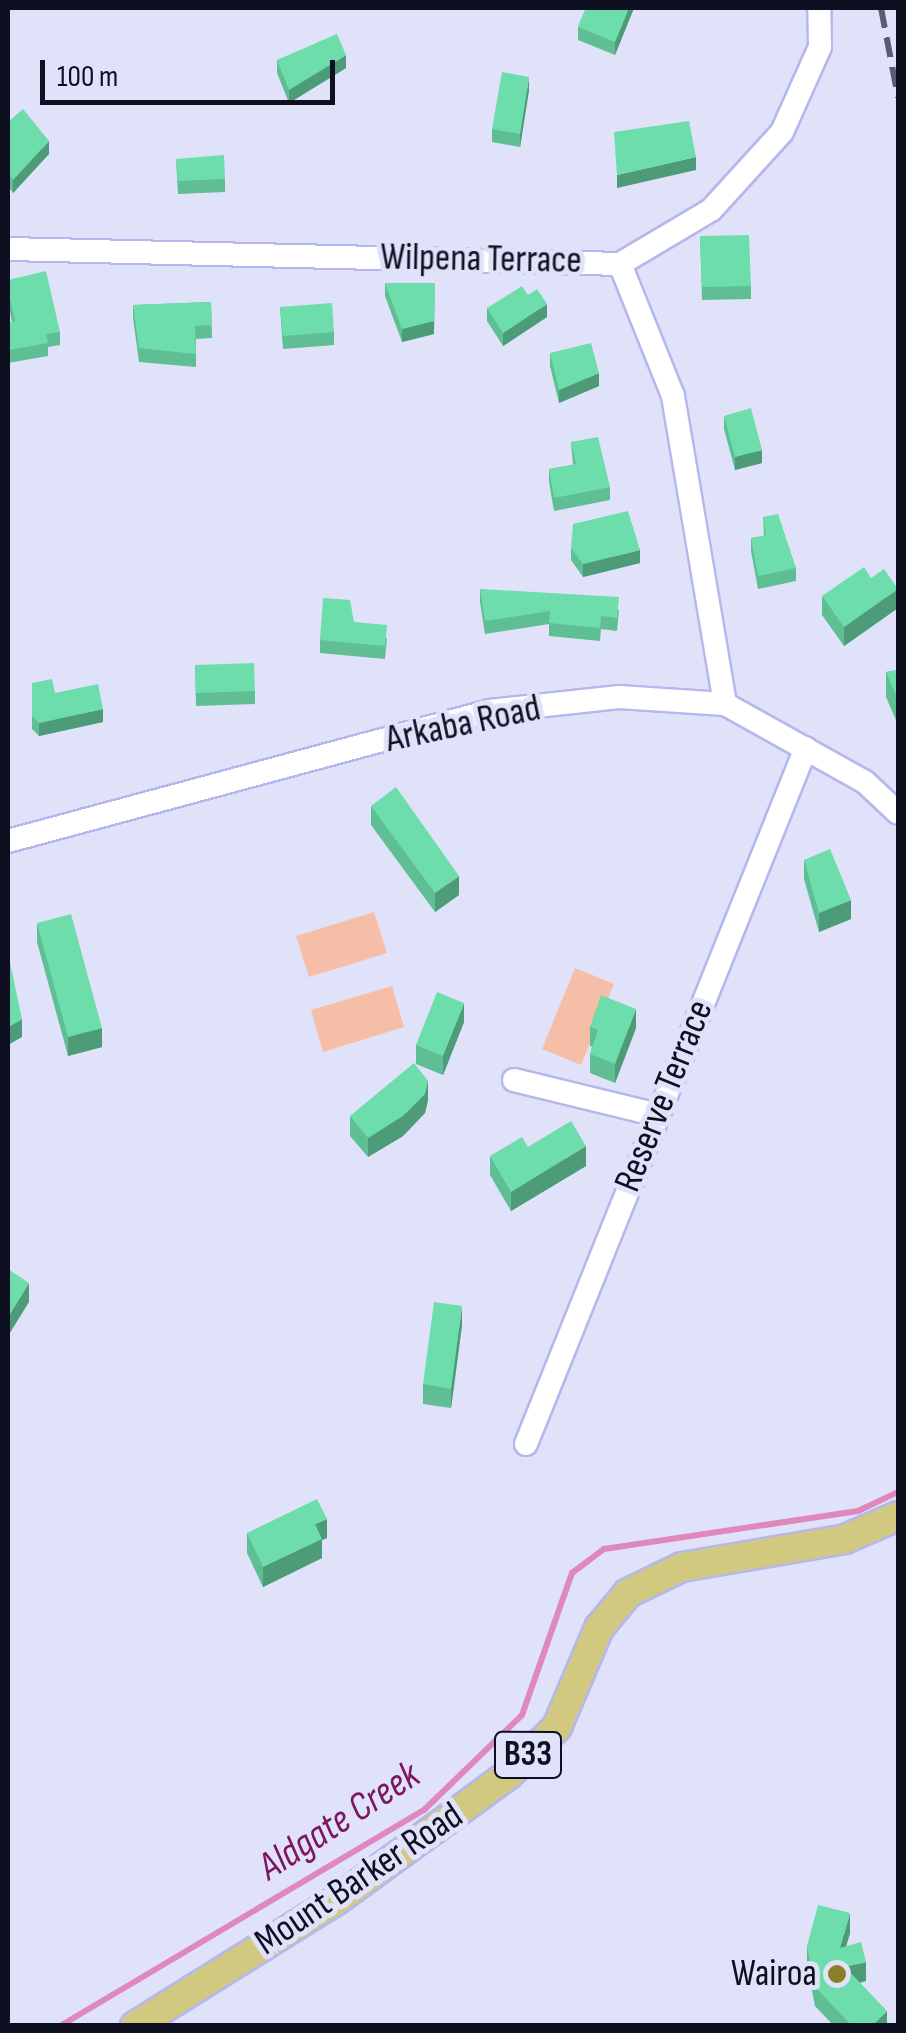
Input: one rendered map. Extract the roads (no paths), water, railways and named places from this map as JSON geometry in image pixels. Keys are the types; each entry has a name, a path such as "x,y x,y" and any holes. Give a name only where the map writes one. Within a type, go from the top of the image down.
{"main road":[{"name":"Mount Barker Road","path":"135,2026 337,1900 508,1775 557,1727 599,1628 628,1592 682,1567 845,1539 898,1516"}],"street":[{"path":"620,264 712,210 782,132 820,46 819,8"},
{"name":"Wilpena Terrace","path":"8,249 620,264 673,396 725,704"},
{"name":"Arkaba Road","path":"8,841 490,711 619,697 725,704 806,748 898,813"},
{"name":"Reserve Terrace","path":"526,1444 806,748"},
{"path":"514,1080 658,1115"}],"waterway":[{"name":"Aldgate Creek","path":"60,2026 424,1810 522,1715 572,1573 604,1549 858,1511 898,1492"}],"railway":[{"path":"881,8 898,97"}],"place":[{"name":"Wairoa","path":"837,1974"}]}
